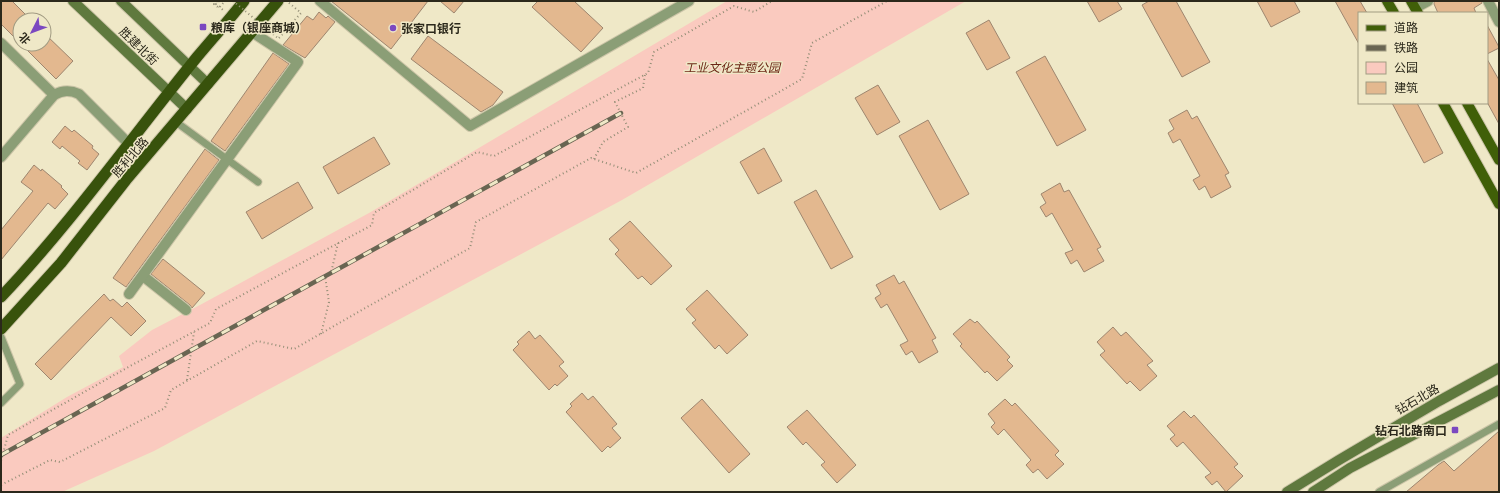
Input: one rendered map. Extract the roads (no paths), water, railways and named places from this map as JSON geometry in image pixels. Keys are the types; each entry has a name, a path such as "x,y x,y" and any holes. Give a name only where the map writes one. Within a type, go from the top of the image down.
{"highway":[{"name":"胜利北路","path":"1,297 35,261 244,1"},
{"name":"胜利北路","path":"1,328 61,262 126,180 278,1"}],"main road":[{"name":"胜建北街","path":"73,1 169,94 187,109"},
{"name":"胜建北街","path":"120,1 208,84"},
{"path":"1387,1 1393,12"},
{"path":"1444,104 1499,204"},
{"path":"1468,104 1499,160"},
{"name":"钻石北路","path":"1287,492 1432,405 1499,368"},
{"path":"1313,492 1350,468 1499,390"}],"street":[{"path":"320,1 470,126 689,1"},
{"path":"1415,7 1428,1"},
{"path":"1488,1 1499,22"},
{"path":"129,294 298,62 252,32"},
{"path":"1,43 54,95"},
{"path":"1,157 54,95 61,91 71,90 79,94 130,144"},
{"path":"142,276 186,310"}],"lane":[{"path":"176,122 258,182"},
{"path":"1,337 20,384 1,403"},
{"path":"1379,492 1499,424"}],"railway":[{"path":"1,455 621,113"}],"place":[{"name":"粮库（银座商城）","path":"203,27"},
{"name":"张家口银行","path":"393,28"},
{"name":"钻石北路南口","path":"1455,430"}],"park label":[{"name":"工业文化主题公园","path":"732,67"}]}
